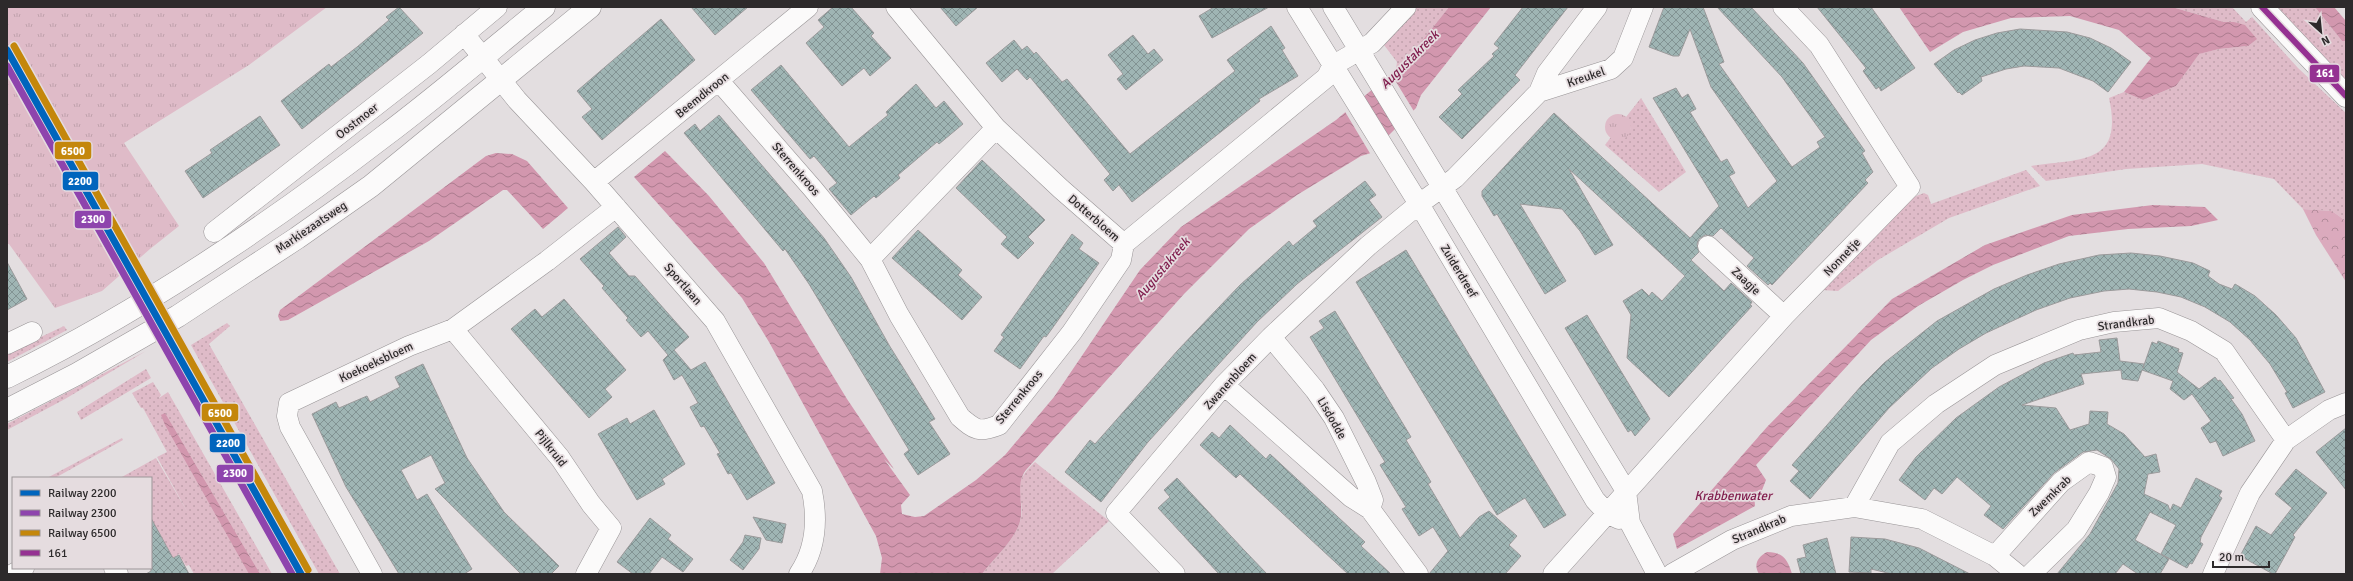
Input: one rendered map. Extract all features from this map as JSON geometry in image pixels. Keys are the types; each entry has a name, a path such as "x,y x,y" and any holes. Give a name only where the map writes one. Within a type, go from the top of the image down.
{"main road":[{"path":"7,377 113,319 197,270 331,177 544,7"},
{"name":"Markiezaatsweg","path":"7,410 77,374 178,316 296,238 371,186 590,7"},
{"path":"2262,7 2346,96"}],"street":[{"name":"Oostmoer","path":"214,232 429,64 497,7"},
{"name":"Beemdkroon","path":"594,182 808,7"},
{"name":"Dotterbloem","path":"896,7 996,128 1061,189 1124,244 1327,77 1332,66"},
{"name":"Zuiderdreef","path":"1297,7 1332,66 1419,204 1595,500 1608,514 1630,523"},
{"path":"1333,7 1407,130 1444,187 1626,492 1630,523 1657,574"},
{"path":"1332,66 1359,51 1385,31 1406,7"},
{"name":"Kreukel","path":"1419,204 1455,178 1539,92 1547,73 1597,7"},
{"name":"Kreukel","path":"1539,92 1611,69 1618,64 1623,58 1643,7"},
{"name":"Nonnetje","path":"1608,514 1784,316 1910,187 1819,45 1783,7"},
{"name":"Sportlaan","path":"464,34 501,79 594,182 715,321 812,491 816,510 816,528 806,564 799,574"},
{"name":"Sterrenkroos","path":"719,81 813,189 870,260 899,315 960,417 974,429 987,430 998,425 1072,332 1121,260 1124,244"},
{"path":"870,260 996,128"},
{"name":"Zwanenbloem","path":"1175,574 1116,513 1224,385 1271,337 1324,285 1419,204"},
{"name":"Koekoeksbloem","path":"372,574 290,427 287,416 289,403 409,346 453,329 547,262 616,207"},
{"name":"Zaagje","path":"1708,246 1784,316"},
{"name":"Strandkrab","path":"1854,507 1890,443 1936,404 1995,365 2079,330 2114,322 2159,318 2192,331 2224,351 2286,440"},
{"name":"Pijlkruid","path":"453,329 560,458 591,504 611,528 586,574"},
{"path":"7,344 32,332"},
{"name":"Lisdodde","path":"1271,337 1315,390 1334,418 1366,482 1373,500 1370,509"},
{"path":"1224,385 1351,496 1370,509 1418,574"},
{"path":"2213,574 2250,493 2286,440 2328,410 2346,403"},
{"name":"Zwemkrab","path":"1995,556 2061,482 2089,462 2103,467 2106,477 2099,493 2076,530 2031,574"},
{"name":"Strandkrab","path":"1672,574 1732,540 1791,516 1854,507 1922,519 1995,556 2017,574"},
{"path":"1553,574 1608,514"},
{"path":"13,574 22,569"}],"green space":[{"path":"7,7 327,7 249,65 124,143 179,226 102,291 55,308 9,244 7,244"},
{"path":"1416,7 1449,7 1406,61 1396,70 1397,62 1384,45"},
{"path":"2172,7 2232,7 2246,22 2252,17 2298,68 2346,113 2346,221 2332,211 2303,209 2274,179 2202,164 2126,169 2046,181 2031,166 2081,159 2094,154 2104,147 2110,136 2112,120 2109,98 2124,92 2143,100 2176,86 2198,54 2219,49 2248,46 2234,22 2224,22"},
{"path":"2274,7 2315,7 2342,41 2346,41 2346,83"},
{"path":"1641,98 1686,172 1659,192 1605,145 1611,137 1614,139 1631,129 1626,117"},
{"path":"1618,114 1627,118 1631,127 1627,136 1618,140 1609,136 1605,127 1609,118"},
{"path":"2026,170 2040,186 1949,218 1878,260 1838,291 1822,290 1906,200 1924,193 1928,195 1931,204"},
{"path":"2303,209 2332,211 2346,221 2346,282 2316,235"},
{"path":"227,323 230,326 209,344 340,574 319,574 191,345"},
{"path":"64,326 67,330 7,362 7,353"},
{"path":"146,351 65,399 7,430 7,424"},
{"path":"146,369 151,378 81,420 77,412"},
{"path":"153,382 161,395 159,398 168,392 272,574 194,574 189,565 186,566 179,554 173,558 159,532 152,536 152,477 122,477 156,458 188,513 157,457 167,452 143,408 141,408 132,393"},
{"path":"122,438 123,440 57,477 49,477"},
{"path":"1035,462 1109,521 1052,574 982,574 1007,545 1018,527 1022,509 1019,487 1026,472"}],"water":[{"name":"Augustakreek","path":"1449,7 1491,7 1421,95 1416,108 1371,153 1361,156 1297,195 1249,229 1184,294 1026,470 1022,477 1020,490 1021,512 1018,527 1007,545 982,574 880,574 882,558 876,536 769,342 742,298 634,177 665,151 709,196 764,263 847,399 894,469 884,459 910,495 901,505 902,514 915,517 924,516 976,480 1005,455 1054,397 1140,270 1181,227 1336,120 1406,61"},
{"path":"1899,7 2172,7 2224,22 2234,22 2245,25 2257,39 2248,46 2219,49 2199,54 2176,86 2143,100 2124,92 2151,58 2119,30 2070,16 2011,18 1963,32 1930,52"},
{"path":"2315,7 2334,7 2346,21 2346,41 2342,41"},
{"path":"496,153 512,154 527,161 568,208 543,229 507,190 503,190 429,241 288,320 280,321 278,316 280,310 486,156"},
{"name":"Krabbenwater","path":"2153,205 2205,207 2218,220 2191,226 2128,229 2069,236 1993,265 1963,280 1918,306 1871,340 1756,465 1766,480 1762,490 1754,492 1755,506 1677,549 1673,534 1767,427 1892,299 1985,245 2072,215"},
{"path":"165,413 260,574 249,574 165,425 161,415"},
{"path":"1767,552 1773,552 1781,555 1787,561 1792,574 1759,574 1756,567 1757,561"}],"pier":[{"path":"1390,72 1415,113 1400,127 1374,85"},
{"path":"1359,98 1386,141 1371,155 1344,110"}],"building":[{"path":"399,7 423,33 302,129 281,101 329,64 331,67 357,47 389,20 386,17"},
{"path":"691,7 748,7 715,35"},
{"path":"833,7 851,7 874,33 871,36 891,58 870,76 864,68 842,86 806,43 824,27 818,20"},
{"path":"940,7 978,7 956,26"},
{"path":"1214,7 1269,7 1212,38 1199,16"},
{"path":"1523,7 1568,7 1515,75 1520,80 1462,139 1439,117 1462,94 1458,90 1494,56 1492,54 1499,48 1494,44"},
{"path":"1664,7 1703,7 1724,62 1719,64 1792,167 1820,147 1817,142 1825,137 1782,77 1717,7 1751,7 1803,63 1865,151 1862,153 1873,172 1865,180 1868,183 1772,285 1770,283 1768,285 1747,266 1754,258 1721,228 1713,236 1705,235 1699,239 1697,244 1699,252 1691,260 1724,291 1731,283 1752,302 1750,305 1752,306 1669,397 1627,358 1631,315 1623,301 1642,289 1649,296 1652,292 1662,301 1685,276 1569,169 1613,245 1595,255 1580,231 1562,209 1520,204 1566,281 1545,294 1497,214 1494,216 1482,196 1482,191 1554,113 1690,238 1719,206 1653,98 1676,88 1682,98 1688,94 1696,109 1690,112 1721,162 1727,159 1735,173 1729,176 1748,208 1777,181 1711,87 1690,29 1679,56 1673,56 1649,47"},
{"path":"1817,7 1871,7 1915,68 1881,91 1879,87 1876,89 1863,71 1866,68"},
{"path":"661,19 695,60 602,140 582,117 592,109 577,91"},
{"path":"1271,26 1285,48 1282,50 1298,76 1259,99 1260,101 1132,202 1119,185 1113,191 1104,180 1110,174 1030,77 1027,80 1017,69 1002,82 986,63 1014,40 1022,50 1027,46 1034,54 1036,52 1062,82 1067,79 1130,154 1235,71 1227,60"},
{"path":"2020,29 2067,32 2090,38 2111,48 2131,62 2108,92 2093,81 2059,68 2024,66 2006,69 1981,77 1982,81 1962,95 1959,92 1958,93 1934,64 1954,50 1975,40 1997,33"},
{"path":"1133,35 1148,54 1154,49 1163,60 1126,90 1117,79 1123,74 1108,55"},
{"path":"781,65 849,147 888,115 886,112 916,84 936,108 944,101 963,124 939,144 937,142 898,175 900,178 876,198 874,196 851,215 829,189 837,183 814,156 810,159 751,90"},
{"path":"719,115 824,238 851,277 889,345 935,419 929,422 950,454 918,475 904,454 909,450 809,284 785,249 783,251 684,133 695,124 700,131"},
{"path":"260,116 280,145 203,198 185,171 212,153 210,150"},
{"path":"982,160 1045,220 1028,237 1034,243 1018,259 1001,244 1007,237 956,188"},
{"path":"1365,181 1376,195 1369,200 1382,217 1297,284 1257,322 1148,442 1101,502 1065,472 1090,440 1095,444 1178,350 1240,285 1289,241 1293,246 1317,226 1313,221"},
{"path":"618,227 626,237 609,253 629,276 635,276 689,337 674,350 691,370 705,362 775,483 747,500 731,473 728,474 717,454 720,453 704,426 701,427 690,407 698,403 682,375 674,380 663,360 668,355 648,331 641,337 626,320 628,318 602,288 604,286 580,259"},
{"path":"918,230 962,270 958,275 982,297 962,320 892,258"},
{"path":"1072,234 1083,243 1079,249 1099,263 1046,337 1044,336 1020,369 994,351 1004,337 1001,335"},
{"path":"1406,250 1566,515 1544,528 1525,498 1497,515 1356,282"},
{"path":"2131,253 2160,256 2193,263 2210,271 2208,276 2219,284 2232,289 2235,284 2255,296 2276,315 2296,338 2325,392 2293,408 2285,393 2287,392 2270,364 2250,340 2230,322 2205,307 2181,297 2157,292 2129,289 2104,291 2070,298 2036,310 1986,333 1959,349 1932,368 1889,408 1810,499 1790,481 1799,471 1792,465 1862,385 1884,363 1937,321 1994,289 2027,275 2059,264 2099,255"},
{"path":"7,262 27,299 7,310"},
{"path":"564,299 626,370 605,389 612,397 589,418 511,329 535,309 542,317"},
{"path":"1335,311 1411,437 1406,440 1431,482 1428,484 1460,538 1479,517 1489,511 1517,536 1509,545 1521,556 1505,574 1429,574 1448,551 1433,527 1419,536 1402,509 1406,507 1380,465 1385,462 1310,337 1324,328 1319,321"},
{"path":"1587,315 1650,419 1635,436 1631,430 1628,432 1565,328"},
{"path":"2117,338 2120,361 2144,364 2143,368 2152,342 2157,344 2158,341 2179,349 2178,352 2183,353 2177,372 2199,389 2215,377 2218,381 2220,380 2234,398 2231,399 2242,414 2255,441 2223,456 2216,441 2210,443 2201,428 2211,421 2192,394 2184,400 2170,389 2173,381 2142,370 2138,381 2122,379 2121,370 2081,374 2084,384 2022,405 2056,408 2070,430 2089,424 2090,411 2108,412 2107,424 2124,434 2145,457 2156,454 2160,472 2148,474 2144,494 2168,505 2170,511 2173,504 2181,508 2196,478 2222,491 2219,496 2222,498 2201,537 2200,542 2203,544 2192,564 2190,563 2187,568 2161,554 2176,525 2150,512 2135,540 2169,559 2160,574 2138,574 2123,564 2115,574 2057,574 2090,534 2118,483 2119,469 2111,459 2097,450 2083,452 2054,473 2003,529 1984,515 1991,506 1957,477 1942,494 1934,488 1925,500 1899,480 1916,457 1956,418 1999,387 2044,363 2073,353 2074,355 2101,352 2099,340"},
{"path":"423,364 467,458 504,512 559,566 551,574 521,574 435,489 445,483 431,455 401,470 417,500 427,494 472,569 464,574 399,574 346,487 312,414 336,402 339,408 367,396 370,402 400,387 395,377"},
{"path":"654,410 685,464 662,479 665,484 637,500 598,434 627,418 630,424"},
{"path":"1230,425 1266,459 1270,454 1365,542 1361,546 1391,574 1348,574 1240,474 1236,478 1200,445 1212,432 1219,438"},
{"path":"2346,428 2346,490 2316,452"},
{"path":"2296,469 2327,493 2293,535 2295,537 2275,574 2273,574 2240,556 2256,526 2271,535 2292,508 2275,494"},
{"path":"1177,478 1267,574 1219,574 1158,508 1170,497 1164,490"},
{"path":"753,517 786,524 782,543 766,540"},
{"path":"650,518 671,535 668,539 693,559 683,572 662,557 649,574 633,574 617,562"},
{"path":"152,520 173,558 179,555 189,574 146,574 151,571"},
{"path":"745,535 761,538 759,549 743,570 730,560 743,542"},
{"path":"1851,537 1885,539 1919,548 1970,574 1892,574 1871,569 1871,573 1849,572"},
{"path":"1827,538 1836,574 1801,574 1797,559 1806,557 1803,545"}],"rail line":[{"name":"6500","path":"14,46 308,570"},
{"name":"2200","path":"7,50 301,574"},
{"name":"2300","path":"7,66 292,574"}],"transit line":[{"name":"161","path":"2262,7 2346,96"}]}
